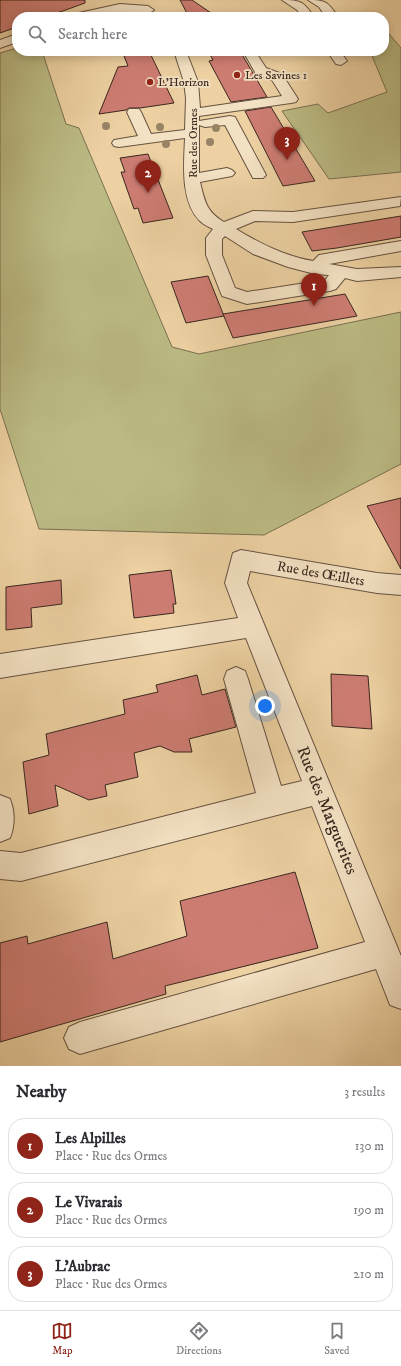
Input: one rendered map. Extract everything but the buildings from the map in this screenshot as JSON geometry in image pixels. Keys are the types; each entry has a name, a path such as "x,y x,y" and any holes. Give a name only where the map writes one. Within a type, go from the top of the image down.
{"street":[{"path":"288,0 300,7 304,12"},
{"path":"314,0 323,5 328,12"},
{"path":"101,12 120,8 152,9"},
{"path":"0,44 12,40"},
{"name":"Rue des Ormes","path":"182,56 191,82 192,179 198,203 206,218 223,230 259,250 294,264 315,269 357,275 401,272"},
{"path":"119,143 146,139 192,124 290,99 277,77 261,71 252,56"},
{"path":"134,112 146,139"},
{"path":"192,124 230,120 258,175"},
{"path":"192,179 227,173"},
{"path":"340,273 330,285 247,298 228,292 214,256 214,238 223,230 253,216 293,216 400,201"},
{"path":"315,269 325,259 401,246"},
{"name":"Rue des Œillets","path":"241,560 377,583 401,585"},
{"name":"Rue des Marguerites","path":"241,560 236,583 401,994"},
{"path":"0,666 253,626"},
{"path":"236,679 272,802"},
{"path":"0,865 21,867 320,790"},
{"path":"0,809 0,828"},
{"path":"80,1038 384,952"}],"shaded area":[{"path":"389,34 401,48 401,172 329,179 282,111 318,104 328,113 387,92 372,56 389,56"},
{"path":"12,49 12,56 44,56 66,124 79,128 172,347 199,354 401,312 401,464 264,535 39,529 0,409 0,53"}],"place":[{"name":"Les Savines 1","path":"237,75"},
{"name":"L'Horizon","path":"150,82"},
{"name":"L'Aubrac","path":"287,160"},
{"name":"Le Vivarais","path":"148,193"},
{"name":"Les Alpilles","path":"314,306"}]}
